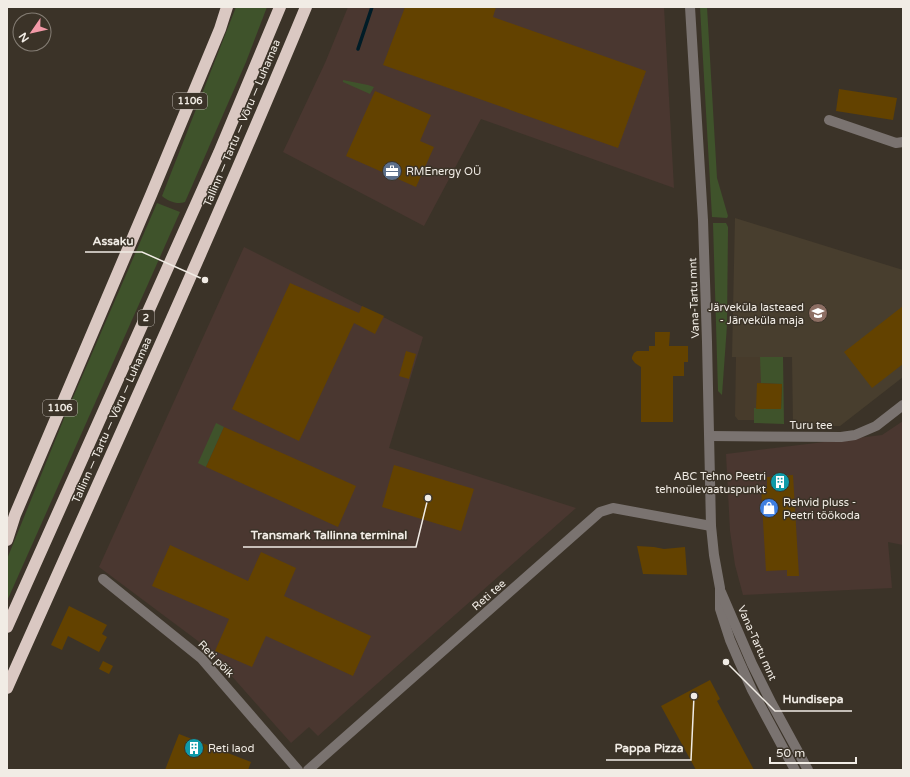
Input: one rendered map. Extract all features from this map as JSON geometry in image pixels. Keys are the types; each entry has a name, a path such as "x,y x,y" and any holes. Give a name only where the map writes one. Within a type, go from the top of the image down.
{"highway":[{"name":"1106","path":"7,540 10,515 151,195 220,29 227,7"},
{"name":"Tallinn — Tartu — Võru — Luhamaa","path":"7,627 220,153 280,7"},
{"name":"Tallinn — Tartu — Võru — Luhamaa","path":"7,688 215,220 306,7"}],"street":[{"name":"Vana-Tartu mnt","path":"690,7 703,220 710,436 711,526 720,588 720,609 730,640 752,690 796,770"},
{"path":"829,120 896,143 903,142"},
{"name":"Turu tee","path":"710,436 841,438 855,435 876,426 903,406"},
{"name":"Reti tee","path":"308,770 600,512 612,508 711,526"},
{"name":"Reti põik","path":"103,579 201,658 298,770"},
{"name":"Vana-Tartu mnt","path":"720,588 752,664 808,770"}],"shaded area":[{"path":"348,7 664,7 674,188 481,119 424,226 283,152 325,63"},
{"name":"Järveküla lasteaed - Järveküla maja","path":"735,218 903,270 903,377 840,426 793,426 792,357 732,357"},
{"path":"244,247 423,337 389,448 576,508 318,736 309,727 291,743 206,647 99,567"},
{"path":"736,357 782,357 781,420 738,420 735,416"},
{"path":"903,421 903,545 888,542 892,588 743,595 735,565 730,531 726,454 882,435"}],"green space":[{"path":"236,7 267,7 246,62 185,202 173,202 162,196"},
{"path":"700,7 707,7 717,178 728,216 727,218 712,217"},
{"path":"343,80 374,87 370,94 343,82"},
{"path":"157,203 180,212 7,601 7,559 65,416"},
{"path":"713,223 726,223 728,227 727,325 722,395 718,391"},
{"path":"760,357 783,357 784,424 754,423 754,408 781,409 782,384 761,383"},
{"path":"216,423 224,427 206,467 198,463"}],"building":[{"path":"405,7 496,7 493,17 646,71 618,148 383,65"},
{"path":"839,89 897,98 893,120 836,111"},
{"path":"375,91 431,115 420,141 434,147 416,187 346,156"},
{"path":"290,283 359,313 362,306 384,316 375,334 354,323 299,441 232,409"},
{"path":"903,306 903,364 872,388 844,352"},
{"path":"655,332 670,332 669,346 688,346 688,362 684,362 684,376 673,376 673,422 641,422 641,367 635,363 632,357 637,351 649,351 649,346 655,346"},
{"path":"406,351 416,354 409,379 399,376"},
{"path":"757,383 782,384 781,409 756,409"},
{"path":"224,427 356,486 338,527 206,467"},
{"path":"394,465 474,489 461,531 382,507"},
{"path":"793,475 799,576 787,576 787,570 766,571 761,488 767,488 767,477"},
{"path":"170,545 248,581 261,552 296,568 284,596 371,636 353,676 266,636 252,667 215,651 229,619 152,586"},
{"path":"637,546 664,549 685,547 687,575 643,574"},
{"path":"69,606 107,625 102,634 107,637 99,652 68,636 62,650 51,645"},
{"path":"103,661 113,666 109,674 99,669"},
{"path":"710,680 720,699 717,701 754,770 696,770 661,706"},
{"name":"Reti laod","path":"179,734 251,762 248,770 165,770"}],"waterway":[{"path":"358,49 372,7"}],"place":[{"name":"RMEnergy OÜ","path":"392,171"},
{"name":"Assaku","path":"205,280"},
{"name":"Järveküla lasteaed - Järveküla maja","path":"818,313"},
{"name":"ABC Tehno Peetri tehnoülevaatuspunkt","path":"780,482"},
{"name":"Transmark Tallinna terminal","path":"428,498"},
{"name":"Rehvid pluss - Peetri töökoda","path":"769,508"},
{"name":"Hundisepa","path":"726,662"},
{"name":"Pappa Pizza","path":"694,696"},
{"name":"Reti laod","path":"194,748"}]}
